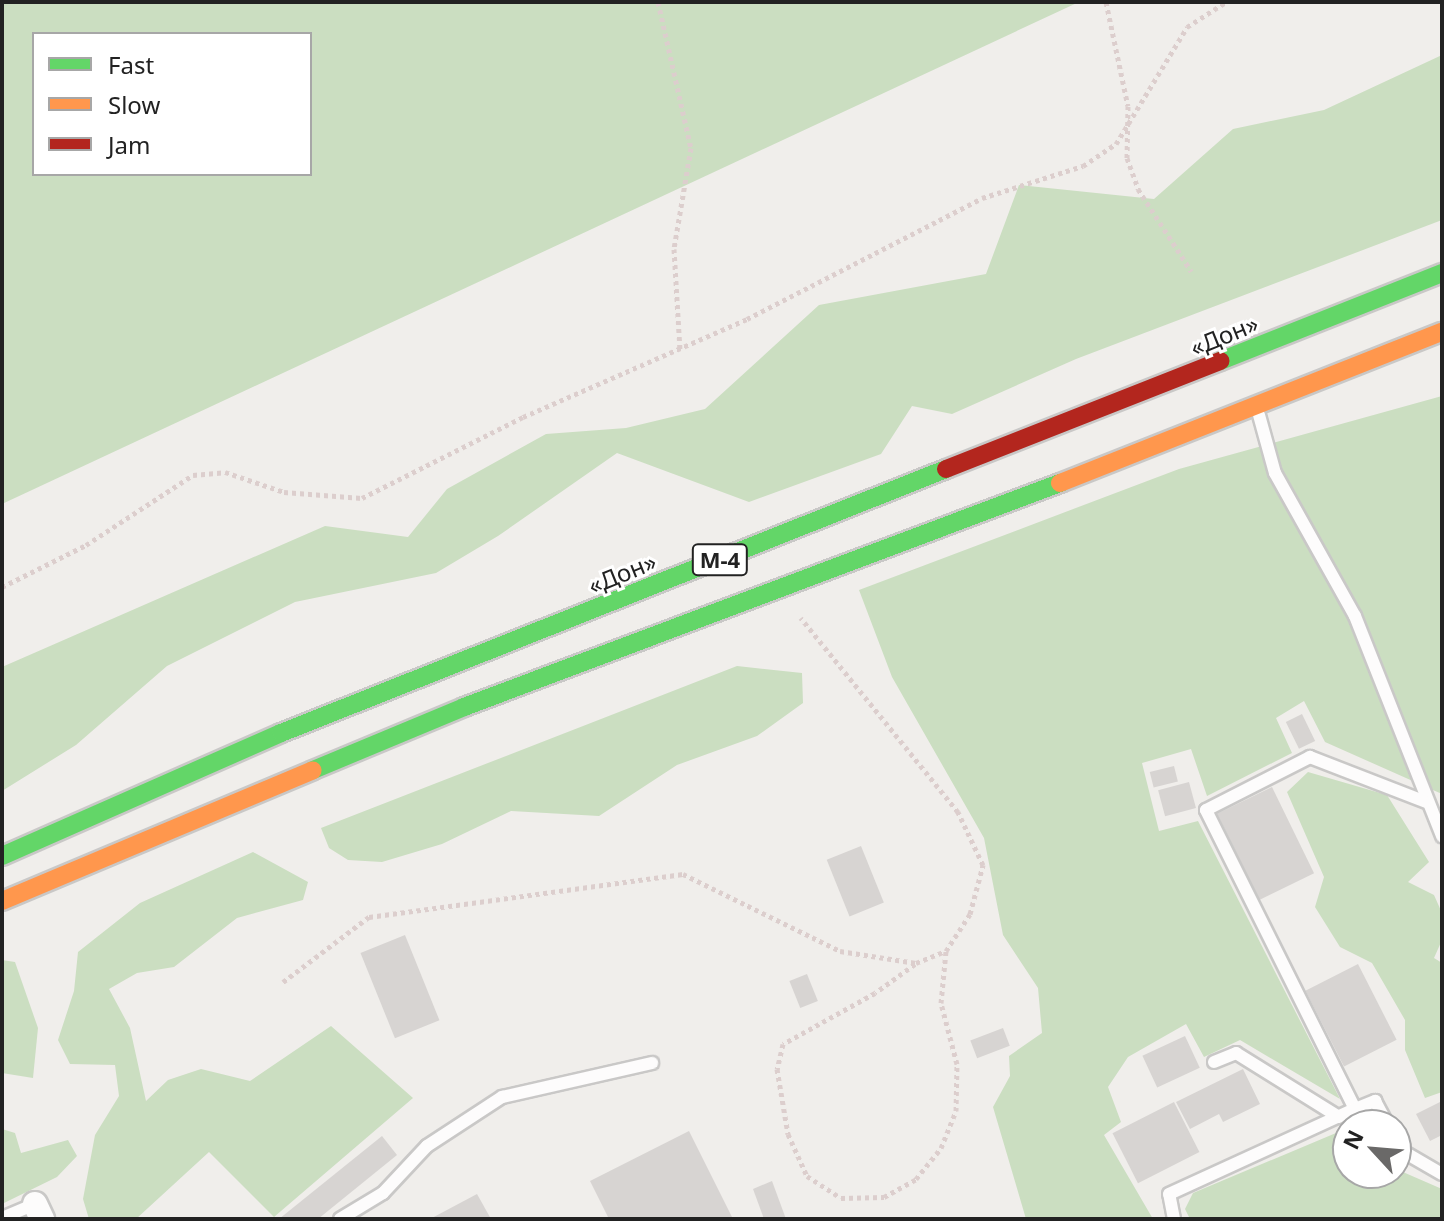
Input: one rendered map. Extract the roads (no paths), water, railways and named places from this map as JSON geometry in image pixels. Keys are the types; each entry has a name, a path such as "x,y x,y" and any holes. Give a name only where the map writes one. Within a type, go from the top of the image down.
{"highway":[{"name":"«Дон»","path":"2,856 281,733 1442,273"},
{"name":"М-4","path":"2,901 464,707 1257,409 1442,332"}],"lane":[{"path":"1257,409 1275,473 1355,616 1442,836"},
{"path":"1379,1109 1375,1101 1355,1109 1206,810 1310,757 1426,802"},
{"path":"1214,1062 1236,1053 1332,1113"},
{"path":"340,1219 383,1193 427,1146 502,1097 652,1063"},
{"path":"1174,1219 1169,1194 1332,1120"},
{"path":"1412,1157 1442,1174"},
{"path":"2,1218 39,1211"}]}
